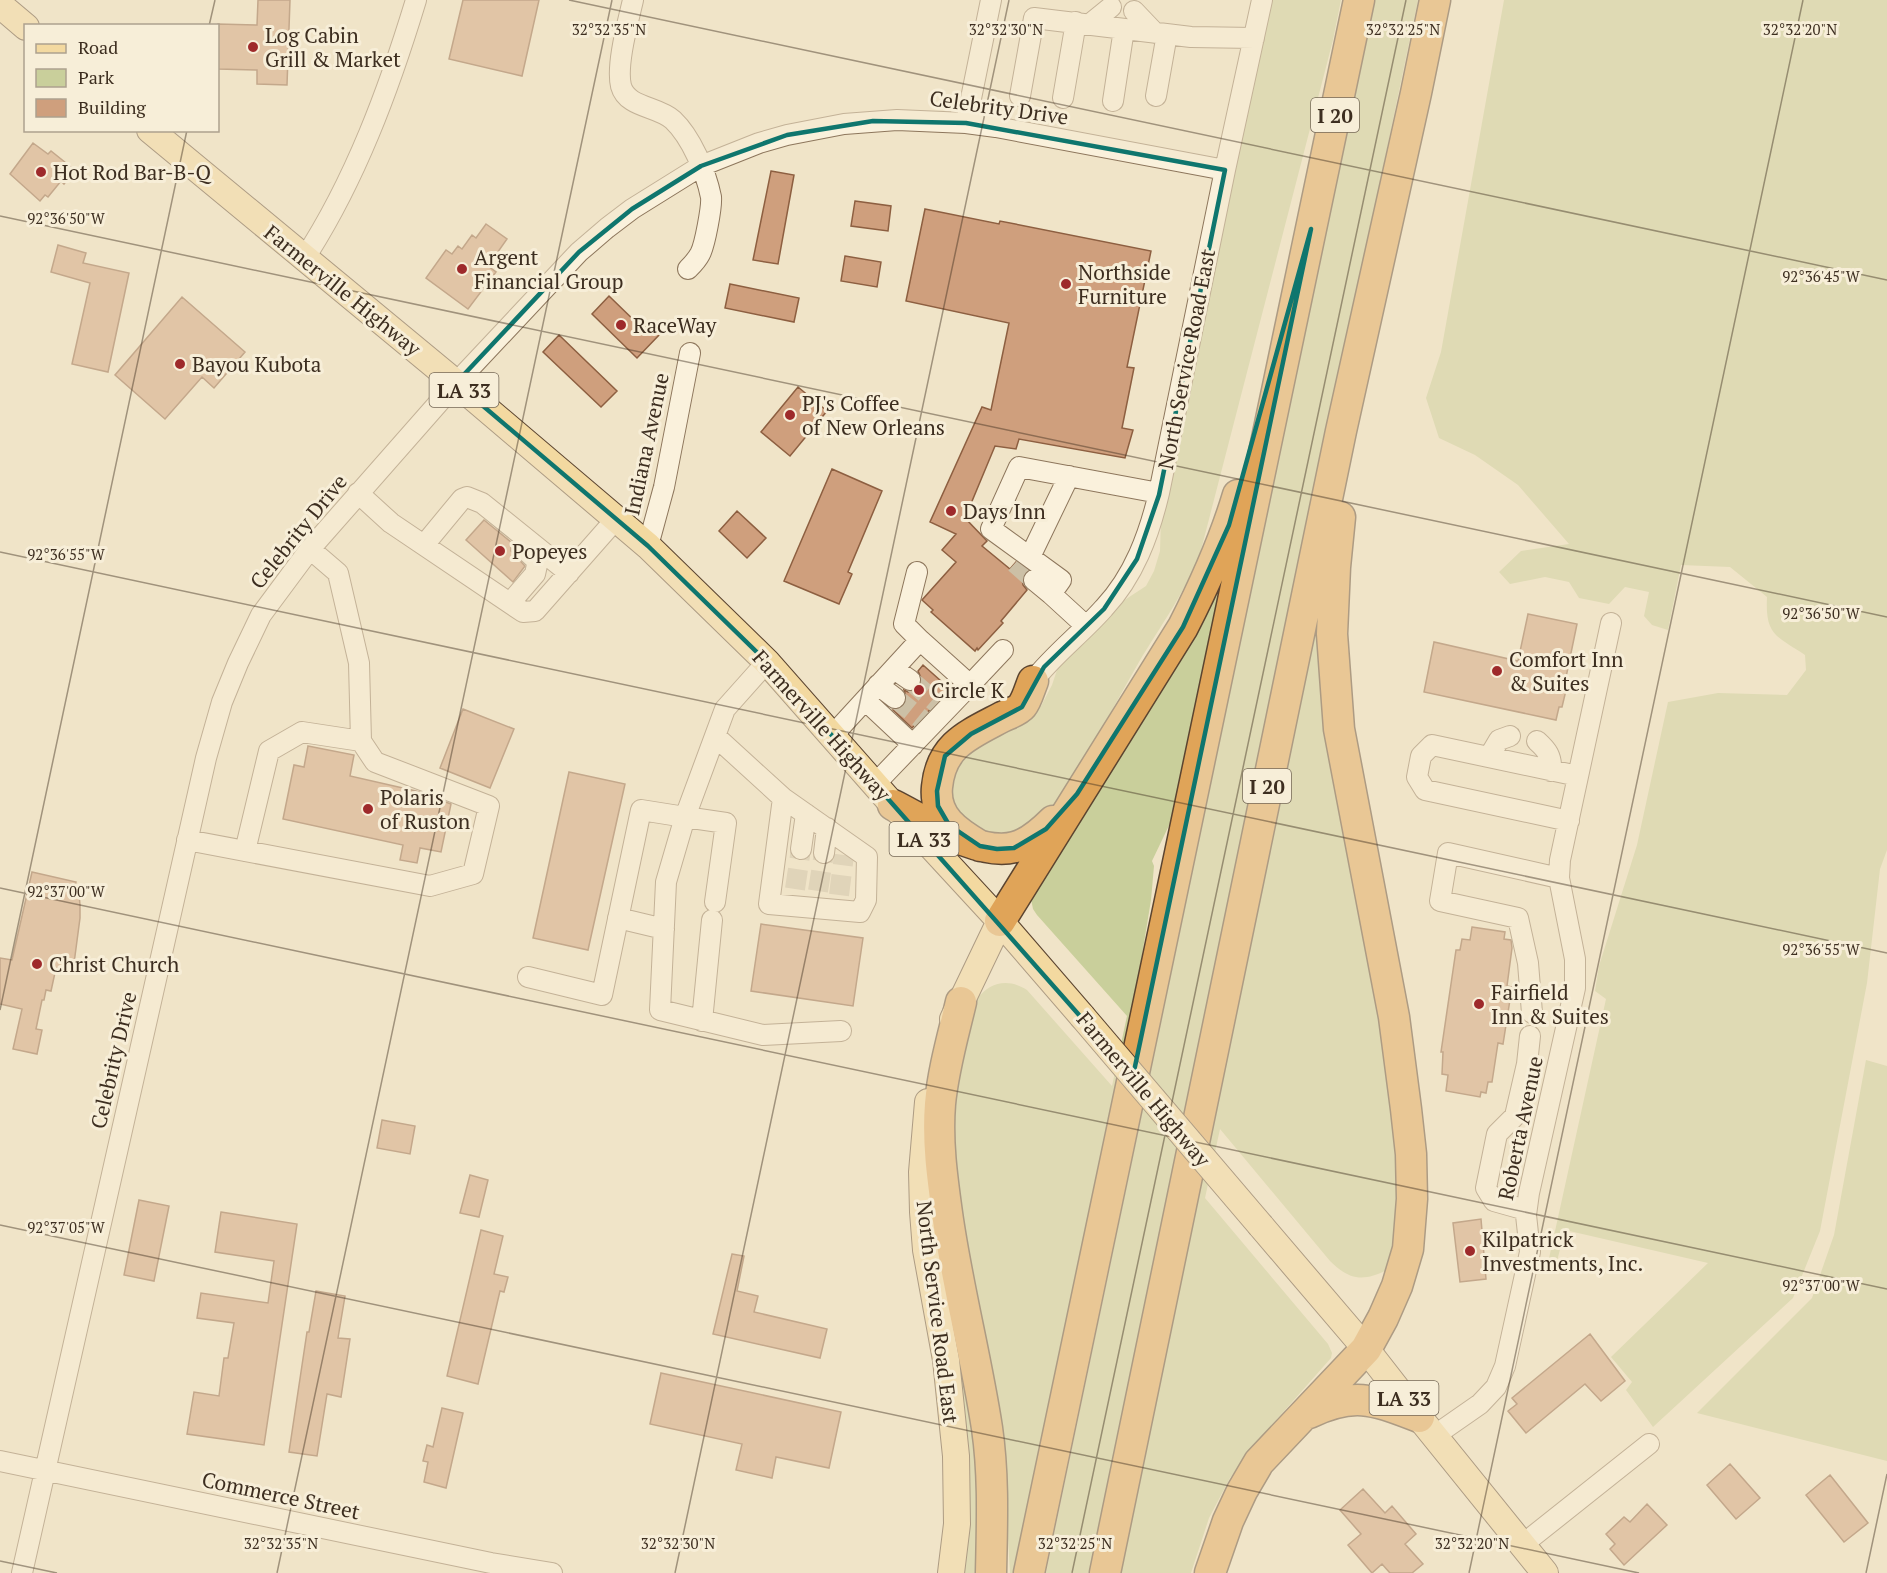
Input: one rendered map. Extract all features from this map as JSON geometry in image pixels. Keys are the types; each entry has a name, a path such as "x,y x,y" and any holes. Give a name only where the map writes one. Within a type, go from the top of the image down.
{"highway":[{"name":"I 20","path":"1029,1573 1359,0"},
{"name":"I 20","path":"1105,1573 1341,431 1435,0"},
{"path":"1000,921 1182,627 1206,584 1219,552 1260,423 1311,229"},
{"path":"1210,1573 1228,1521 1259,1462 1366,1349 1397,1286 1407,1249 1412,1199 1411,1154 1394,1017 1339,729 1332,634 1341,502 1341,431"},
{"path":"980,846 961,835 942,816 938,806 937,791 940,767 945,756 971,734 1022,707 1033,681"},
{"path":"884,794 958,838 997,849 1014,848 1030,841 1046,829 1077,794"},
{"path":"961,1002 945,1070 940,1105 942,1180 954,1265 987,1427 993,1481 992,1573"},
{"path":"1304,1416 1323,1406 1343,1400 1365,1400 1388,1406 1427,1426"}],"main road":[{"path":"0,5 24,25"},
{"name":"Farmerville Highway","path":"152,132 456,383 648,546 767,662 1000,921 1082,1016 1366,1349 1545,1573"},
{"name":"North Service Road East","path":"951,1573 957,1524 956,1456 946,1360 926,1250 922,1172 933,1076 948,1028 1000,921"}],"street":[{"path":"304,259 328,223 357,161 393,70 416,0"},
{"path":"633,0 621,59 621,86 630,98 672,118 682,130 701,166 711,199 705,241 701,252 688,269"},
{"path":"966,123 991,0"},
{"name":"North Service Road East","path":"1033,681 1044,667 1104,609 1124,584 1150,526 1159,493 1262,0"},
{"path":"1063,98 1083,23 1111,7"},
{"path":"1134,11 1161,33"},
{"path":"1020,96 1034,18 1191,37 1254,38"},
{"path":"1113,101 1124,29"},
{"path":"1156,96 1161,33"},
{"name":"Celebrity Drive","path":"22,1573 206,758 219,713 238,663 261,615 310,549 456,383 579,252 633,209 701,166 759,143 815,128 897,120 966,123 1225,170"},
{"name":"Indiana Avenue","path":"648,546 664,487 690,353"},
{"path":"1051,594 1061,580 1023,560 1006,540 991,529 1019,467 1159,493"},
{"path":"1023,560 1069,476"},
{"path":"358,494 391,523 523,612 535,611 616,519"},
{"path":"424,545 462,499 473,498 569,573"},
{"path":"493,512 492,520 535,559 537,565 535,574 510,603"},
{"path":"188,840 430,886 473,874 489,806 375,762 361,741 359,663 338,573 310,549"},
{"path":"917,572 904,624 970,685"},
{"path":"1034,580 1086,626"},
{"name":"Roberta Avenue","path":"1427,1426 1480,1404 1497,1387 1505,1366 1530,1252 1526,1233 1529,1193 1575,988 1575,959 1559,878 1560,860 1611,623"},
{"path":"832,736 920,640"},
{"path":"884,794 913,744 927,725 1003,650"},
{"path":"767,662 725,710 685,817 666,882 660,1010 763,1035 841,1031"},
{"path":"894,669 910,680"},
{"path":"878,685 895,698"},
{"path":"865,700 913,744"},
{"path":"245,851 269,751 302,732 361,741"},
{"path":"716,736 783,798 826,828 845,848 867,857 866,900 860,912 838,902 817,900 794,898 769,904 783,798"},
{"path":"1489,757 1499,740 1510,736"},
{"path":"1537,741 1545,748 1552,761 1551,771"},
{"path":"1569,820 1425,790 1418,777 1421,756 1432,745 1578,777"},
{"path":"528,977 602,995 641,810 726,823 713,911 702,1021"},
{"path":"801,849 806,814"},
{"path":"824,853 826,828"},
{"path":"1532,1013 1528,963 1518,918 1440,901 1449,853 1559,878"},
{"path":"618,918 664,929"},
{"path":"1526,1210 1494,1201 1486,1188 1497,1134 1515,1116 1527,1064 1530,1036"},
{"path":"1527,1064 1556,1071"},
{"path":"1522,1545 1648,1444"},
{"name":"Commerce Street","path":"0,1461 416,1548 552,1573"}],"highlighted area":[{"path":"873,121 966,123 1225,170 1159,495 1137,559 1104,609 1044,667 1022,707 971,734 945,756 937,791 938,806 949,825 980,846 997,849 1014,848 1046,829 1077,794 1183,627 1229,525 1311,229 1133,1076 767,662 648,546 456,383 579,252 632,209 701,166 787,135"}],"green space":[{"path":"1272,0 1341,0 1333,40 1201,550 1173,607 1080,766 1041,826 988,838 941,797 947,764 1021,714 1041,706 1067,654 1120,603 1146,586 1154,571 1160,551 1161,518"},
{"path":"1374,0 1418,0 1090,1573 1046,1573"},
{"path":"1504,0 1887,0 1887,850 1880,869 1867,983 1820,1231 1793,1298 1653,1427 1626,1390 1632,1382 1611,1357 1708,1263 1565,1230 1556,1265 1548,1263 1606,999 1595,991 1599,966 1637,845 1668,702 1718,693 1787,695 1806,670 1805,655 1774,633 1768,619 1767,597 1730,567 1681,565 1668,630 1652,625 1644,616 1649,592 1625,587 1609,604 1579,598 1569,582 1545,577 1510,584 1499,572 1521,551 1569,544 1518,485 1475,455 1439,438 1426,398 1441,352"},
{"path":"1223,580 1174,815 1152,861 1154,866 1151,900 1132,1016 1017,1573 1010,1573 1006,1504 953,1201 953,1109 961,1058 977,999 994,986 1013,984 1027,990 1112,1086 1127,1016 1037,915 1033,909 1030,894 1198,611"},
{"path":"1318,620 1392,1066 1402,1228 1387,1270 1363,1277 1344,1272 1330,1261 1220,1129 1205,1198 1328,1344 1332,1353 1331,1358 1263,1435 1230,1478 1209,1518 1191,1573 1119,1573"},
{"path":"1866,1060 1887,1066 1887,1461 1697,1413 1812,1298 1834,1235"},
{"path":"957,1349 981,1453 989,1573 962,1573 969,1507 969,1455"}],"building":[{"name":"Log Cabin Grill & Market","path":"258,0 290,0 287,85 257,84 257,70 219,69 219,24 257,25"},
{"path":"463,0 539,0 522,76 449,59"},
{"name":"Hot Rod Bar-B-Q","path":"33,143 48,154 51,151 71,167 68,170 72,173 64,184 61,181 48,197 45,195 40,201 10,174"},
{"path":"771,171 794,175 778,264 753,260"},
{"path":"855,201 891,206 888,231 851,226"},
{"path":"925,209 999,224 1000,221 1151,251 1127,367 1134,368 1122,428 1133,430 1125,458 1019,439 1016,449 995,446 965,518 987,541 982,546 1010,569 1016,562 1027,570 1022,579 1027,590 1001,621 1003,623 975,651 931,612 933,610 922,600 956,562 942,550 956,534 930,522 982,407 991,410 1009,323 906,301"},
{"name":"Argent Financial Group","path":"486,224 507,239 488,266 496,272 468,309 426,278 446,250 452,254 458,246 462,249 472,235 476,238"},
{"path":"58,245 86,253 83,263 129,273 108,372 72,364 90,283 51,272"},
{"path":"845,256 881,262 877,287 841,281"},
{"path":"730,284 799,298 794,322 725,308"},
{"name":"RaceWay","path":"609,296 643,329 650,322 661,333 637,358 592,314"},
{"name":"Bayou Kubota","path":"182,297 245,352 214,388 202,377 165,419 115,375"},
{"path":"559,335 617,391 601,407 543,352"},
{"path":"798,387 827,411 790,456 761,432"},
{"path":"832,469 882,491 848,572 852,574 839,604 784,581"},
{"path":"737,511 766,538 747,558 719,531"},
{"name":"Popeyes","path":"484,520 511,542 511,551 525,566 513,582 466,540"},
{"name":"Comfort Inn & Suites","path":"1528,614 1577,624 1565,682 1568,682 1562,707 1559,707 1556,720 1424,692 1434,642 1518,661"},
{"path":"923,665 950,689 912,728 893,710 905,705 907,699 904,690 915,691 920,686 922,680 918,671"},
{"path":"463,709 514,729 490,788 440,768"},
{"name":"Polaris of Ruston","path":"308,746 354,755 350,776 416,791 451,804 441,852 420,848 417,863 400,860 403,845 283,819 294,765 304,767"},
{"path":"569,772 625,784 588,950 533,938"},
{"name":"Christ Church","path":"32,872 76,882 73,893 79,894 80,905 73,971 56,968 51,991 46,990 36,1029 42,1030 37,1054 13,1049 22,1009 0,1004 0,958 12,960"},
{"path":"761,924 863,938 853,1006 751,991"},
{"name":"Fairfield Inn & Suites","path":"1472,927 1505,932 1504,939 1511,940 1512,948 1507,986 1512,987 1503,1044 1498,1043 1492,1082 1488,1082 1486,1093 1481,1092 1480,1097 1446,1091 1448,1075 1442,1074 1443,1052 1441,1052 1456,950 1460,950 1462,939 1470,940"},
{"path":"382,1120 415,1126 410,1154 377,1148"},
{"path":"470,1175 488,1180 479,1217 460,1213"},
{"path":"139,1200 169,1206 154,1281 124,1275"},
{"path":"221,1212 297,1224 264,1445 187,1434 194,1392 219,1396 224,1358 228,1358 234,1323 197,1318 201,1293 268,1303 274,1261 215,1252"},
{"name":"Kilpatrick Investments, Inc.","path":"1481,1219 1486,1279 1460,1282 1453,1223"},
{"path":"481,1230 503,1236 494,1274 508,1277 504,1292 500,1291 478,1384 447,1376"},
{"path":"732,1254 744,1256 737,1291 758,1296 754,1312 827,1329 820,1358 713,1334"},
{"path":"316,1291 345,1296 338,1338 350,1339 341,1397 327,1394 317,1456 289,1452 307,1332 309,1332"},
{"path":"1590,1334 1625,1381 1601,1401 1585,1384 1526,1433 1508,1411 1517,1404 1512,1398"},
{"path":"661,1373 841,1412 829,1468 776,1457 772,1478 736,1470 742,1444 650,1424"},
{"path":"442,1408 463,1413 446,1488 424,1482 428,1462 423,1461 427,1445 433,1447"},
{"path":"1730,1464 1760,1498 1736,1519 1707,1485"},
{"path":"1830,1475 1868,1523 1844,1542 1806,1495"},
{"path":"1363,1489 1385,1513 1392,1506 1416,1534 1405,1544 1423,1564 1412,1573 1390,1573 1382,1564 1372,1573 1348,1545 1361,1534 1340,1510"},
{"path":"1647,1504 1667,1525 1624,1565 1610,1549 1615,1544 1606,1534 1624,1517 1630,1522"}],"tunnel":[{"path":"1015,563 1034,580"},
{"path":"910,680 940,706"},
{"path":"895,698 925,722"},
{"path":"795,889 801,849"},
{"path":"818,891 824,853"},
{"path":"839,895 844,855"}],"place":[{"name":"Log Cabin Grill & Market","path":"253,47"},
{"name":"Hot Rod Bar-B-Q","path":"41,172"},
{"name":"Argent Financial Group","path":"462,269"},
{"name":"Northside Furniture","path":"1066,284"},
{"name":"RaceWay","path":"621,325"},
{"name":"Bayou Kubota","path":"180,364"},
{"name":"PJ's Coffee of New Orleans","path":"790,415"},
{"name":"Days Inn","path":"951,511"},
{"name":"Popeyes","path":"500,551"},
{"name":"Comfort Inn & Suites","path":"1497,671"},
{"name":"Circle K","path":"919,690"},
{"name":"Polaris of Ruston","path":"368,809"},
{"name":"Christ Church","path":"37,964"},
{"name":"Fairfield Inn & Suites","path":"1479,1004"},
{"name":"Kilpatrick Investments, Inc.","path":"1470,1251"}]}
